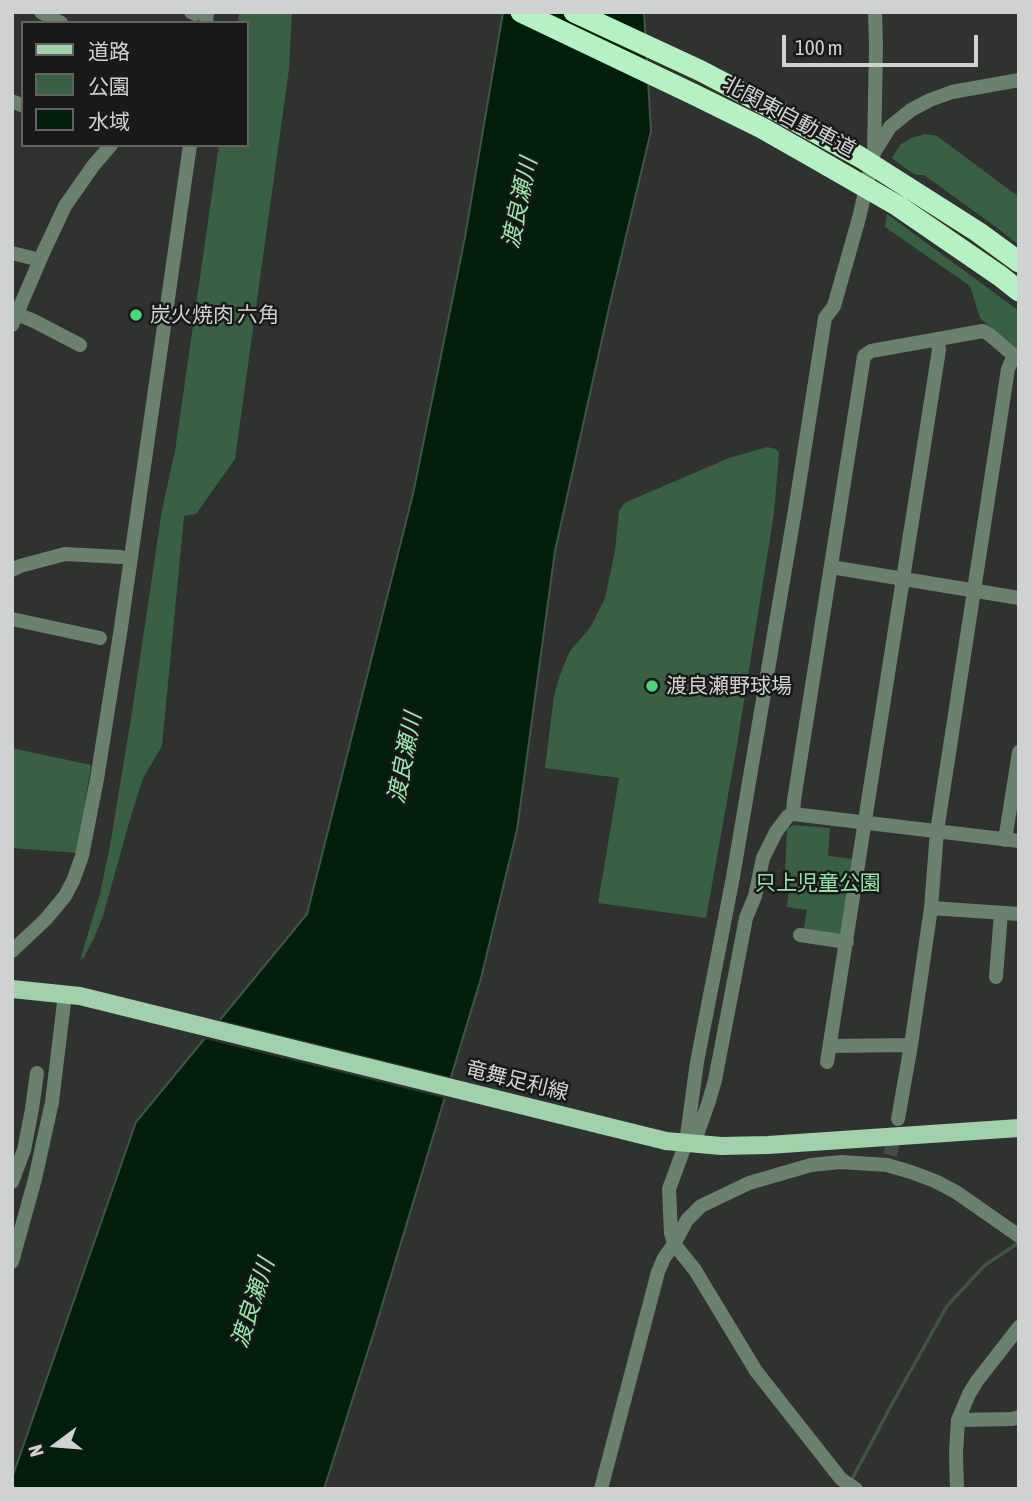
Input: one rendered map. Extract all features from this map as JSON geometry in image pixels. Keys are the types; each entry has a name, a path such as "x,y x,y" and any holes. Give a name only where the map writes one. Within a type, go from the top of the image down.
{"highway":[{"name":"北関東自動車道","path":"521,12 762,128 898,206 1019,291"},
{"name":"北関東自動車道","path":"574,12 701,71 770,107 902,182 1019,262"}],"main road":[{"name":"竜舞足利線","path":"12,989 72,995 666,1141 721,1146 768,1145 1019,1128"}],"street":[{"path":"40,12 57,21"},
{"path":"856,1489 841,1479 756,1371 695,1270 674,1244 669,1189 685,1143 697,1062 733,877 825,318 834,306 874,153 875,12"},
{"path":"874,153 890,127 911,110 930,100 952,92 1019,80"},
{"path":"80,345 15,319 65,206 109,147"},
{"path":"15,945 46,919 65,896 74,881 82,856 120,634 190,147"},
{"path":"12,253 40,260"},
{"path":"12,282 29,285"},
{"path":"793,814 864,356 871,351 983,331 1016,357 1007,369 937,831 931,908 898,1119"},
{"path":"827,1062 939,351 937,339"},
{"path":"12,570 65,554 121,557"},
{"path":"831,567 1019,598"},
{"path":"12,619 100,638"},
{"path":"685,1143 698,1135 715,1080 746,918 755,896 762,858 788,816 793,814 1012,840 1019,752"},
{"path":"931,908 1019,914"},
{"path":"996,978 1001,913"},
{"path":"800,936 847,942"},
{"path":"12,1262 35,1179 72,995"},
{"path":"830,1046 911,1045"},
{"path":"13,1177 23,1150 37,1073"},
{"path":"601,1489 664,1258 687,1220 712,1200 749,1183 800,1167 822,1163 889,1160 956,1192 1019,1236"},
{"path":"957,1489 958,1420 977,1381 1019,1327"},
{"path":"958,1420 1019,1417"}],"green space":[{"path":"239,12 292,12 289,69 235,459 196,514 184,516 162,746 143,778 103,916 94,938 80,960 100,894 110,846 162,510 175,451 219,147 248,147 248,21 237,21"},
{"path":"925,134 937,136 1019,197 1019,245 924,175 912,173 892,158 900,145"},
{"path":"887,214 1019,311 1019,354 980,318 970,286 885,227"},
{"name":"渡良瀬野球場","path":"767,447 776,449 779,453 774,513 706,918 598,903 619,778 545,768 554,696 560,675 570,651 590,628 605,598 615,551 619,511 631,500 729,458"},
{"path":"12,748 91,765 77,853 12,848"},
{"name":"只上児童公園","path":"793,825 830,828 828,856 853,859 842,932 834,937 803,933 807,910 787,907 791,873 785,872 787,829"}],"water":[{"name":"渡良瀬川","path":"503,12 644,12 651,131 555,551 517,830 481,978 324,1489 12,1489 12,1478 136,1122 307,914 413,494 465,237"}],"pier":[{"path":"216,1019 455,1078 448,1099 201,1038"}],"waterway":[{"path":"851,1481 947,1306 985,1265 1017,1244"}],"tunnel":[{"path":"890,1155 896,1129"}],"place":[{"name":"炭火焼肉 六角","path":"136,315"},
{"name":"渡良瀬野球場","path":"652,686"}]}
